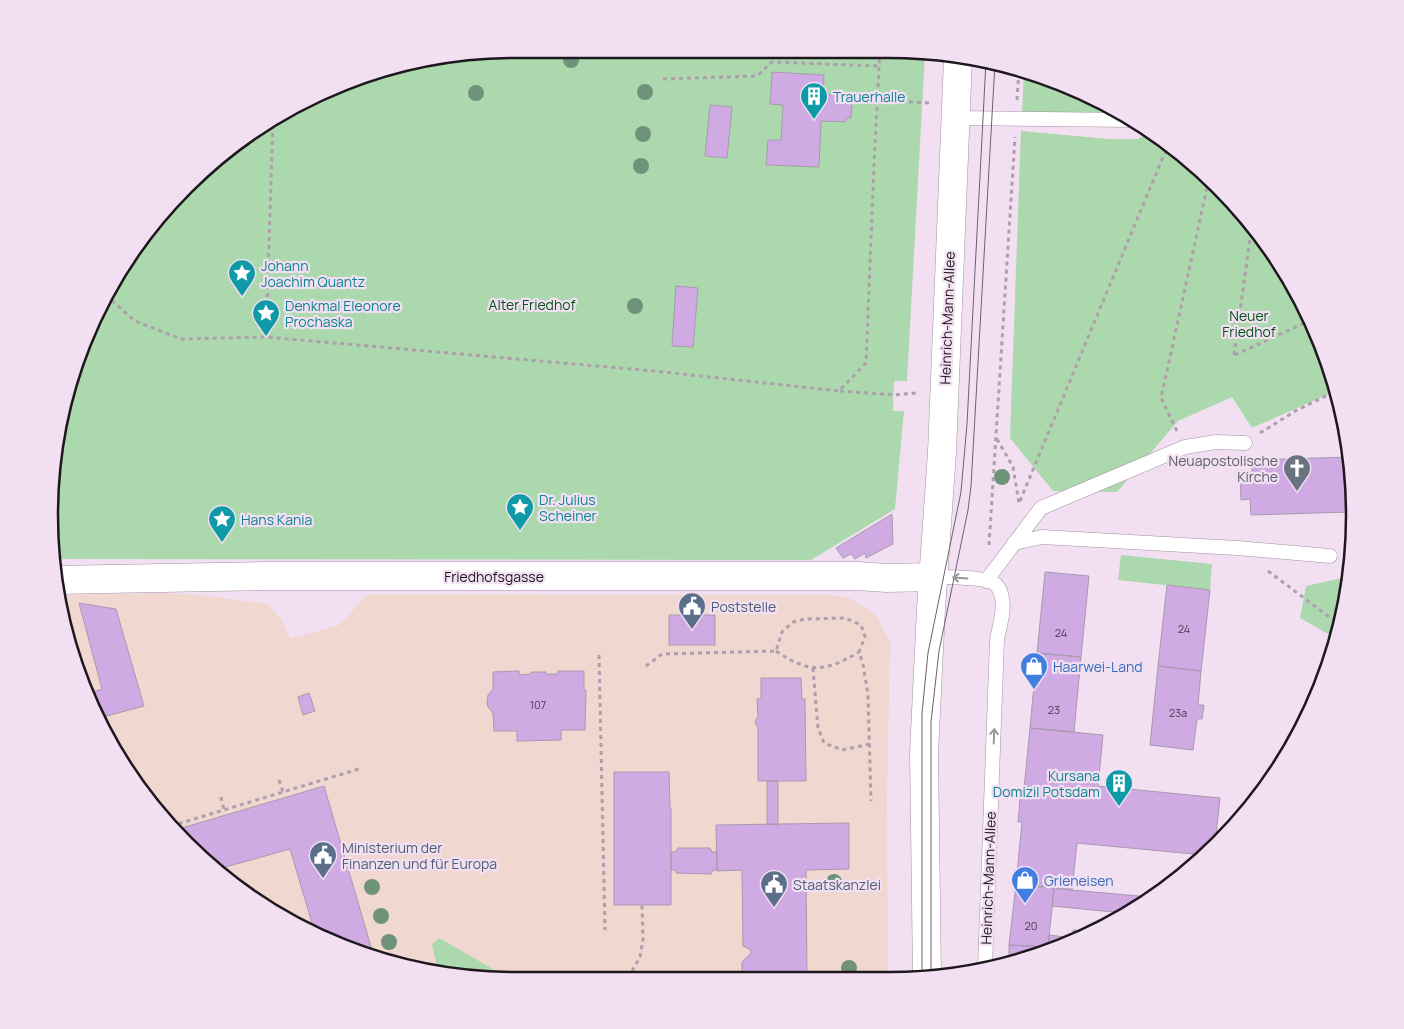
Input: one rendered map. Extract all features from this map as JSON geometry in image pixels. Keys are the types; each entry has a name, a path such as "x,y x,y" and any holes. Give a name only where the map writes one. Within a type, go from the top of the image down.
{"main road":[{"name":"Heinrich-Mann-Allee","path":"927,970 924,753 942,452 958,62"},
{"name":"Friedhofsgasse","path":"62,580 267,576 858,576 934,578"}],"lane":[{"path":"956,118 1119,120"},
{"path":"934,578 962,578 986,581 1042,508 1185,447 1216,442 1245,443"},
{"path":"1014,543 1042,537 1237,548 1330,556"},
{"name":"Heinrich-Mann-Allee","path":"985,961 998,640 1003,598 999,588 993,582 986,581"}],"path":[{"path":"839,391 866,363 879,58"},
{"path":"663,79 757,76 772,62 879,66"},
{"path":"990,538 1019,76"},
{"path":"877,100 923,102"},
{"path":"266,337 273,127"},
{"path":"1014,543 1019,503 1167,151"},
{"path":"1185,447 1161,398 1207,186"},
{"path":"1251,234 1234,355 1304,323"},
{"path":"111,300 135,321 181,339 266,337 654,371 839,391 894,395 916,393"},
{"path":"1245,443 1297,410 1330,394"},
{"path":"996,438 1013,468 1019,503"},
{"path":"1237,548 1334,621"},
{"path":"776,651 782,632 793,622 806,619 845,618 861,625 865,637 859,652 868,694 871,801"},
{"path":"646,666 662,654 776,651 788,660 816,669 830,667 859,652"},
{"path":"599,655 605,930"},
{"path":"812,668 818,728 824,743 842,750 870,744"},
{"path":"178,824 362,768"},
{"path":"279,780 283,792"},
{"path":"221,797 224,810"},
{"path":"631,972 640,957 643,939 642,905"}],"shaded area":[{"path":"167,593 268,604 283,621 290,639 339,625 368,594 830,595 849,598 875,614 890,642 887,801 888,972 485,971 425,963 396,956 340,937 286,910 236,877 191,838 152,793 119,743 92,689 73,633 64,595"}],"green space":[{"name":"Alter Friedhof","path":"485,58 925,59 907,381 894,381 893,411 904,411 895,509 811,560 60,559 58,485 61,455 73,396 92,340 119,286 152,236 191,191 236,152 286,119 340,92 396,73 425,66"},
{"path":"1024,78 1064,92 1110,115 1104,115 1022,112"},
{"name":"Neuer Friedhof","path":"1021,131 1109,139 1137,139 1144,136 1168,152 1213,191 1252,236 1285,286 1299,312 1312,340 1330,393 1252,428 1232,397 1178,421 1117,492 1053,491 1010,438"},
{"path":"1121,555 1212,564 1210,590 1118,580"},
{"path":"1342,578 1330,635 1300,618 1306,586"},
{"path":"441,939 497,971 437,965 432,944"}],"building":[{"name":"Trauerhalle","path":"772,72 824,75 823,94 846,96 846,102 852,103 851,118 846,118 845,122 821,121 819,167 766,165 768,140 781,140 783,105 770,104"},
{"path":"710,105 732,107 727,158 705,156"},
{"path":"676,286 698,288 693,347 672,346"},
{"name":"Neuapostolische Kirche","path":"1343,457 1346,512 1251,515 1250,499 1241,500 1240,476 1252,476 1252,460"},
{"path":"892,514 893,544 866,558 865,553 855,559 851,554 843,558 836,548"},
{"path":"1045,572 1089,576 1081,657 1037,653"},
{"path":"1167,585 1210,590 1201,671 1158,666"},
{"path":"79,603 116,609 144,706 105,716 93,692 102,689"},
{"path":"669,615 715,615 715,645 669,645"},
{"path":"1037,653 1081,657 1074,732 1030,728"},
{"path":"1158,666 1201,671 1198,705 1204,705 1202,719 1197,719 1193,750 1150,745"},
{"path":"519,671 519,675 531,674 531,672 558,674 558,671 584,671 584,690 586,690 585,730 561,730 561,740 517,741 517,731 494,731 493,713 487,703 488,695 493,689 493,672"},
{"path":"761,678 801,678 802,699 805,699 806,781 758,781 758,728 755,722 758,716 757,699 761,699"},
{"path":"309,693 315,711 303,715 298,697"},
{"name":"Kursana Domizil Potsdam","path":"1030,728 1103,735 1098,786 1220,798 1216,835 1195,854 1077,843 1072,890 1016,884 1022,822 1018,822 1021,789 1024,789"},
{"path":"614,772 669,772 671,905 614,905"},
{"path":"767,781 778,781 778,825 767,824"},
{"path":"324,786 371,948 340,937 312,924 290,849 224,867 182,828"},
{"name":"Staatskanzlei","path":"849,823 849,869 806,870 807,972 742,972 742,962 751,953 751,950 743,946 742,870 717,871 716,825"},
{"path":"678,848 710,848 712,852 717,852 717,870 713,870 711,874 676,873 676,870 671,870 671,852 675,852"},
{"path":"1016,884 1054,888 1048,943 1038,946 1009,945"},
{"path":"1054,888 1140,896 1114,912 1052,906"},
{"path":"1049,935 1064,937 1048,943"},
{"path":"1009,945 1038,946 1036,947 1009,956"}],"tram line":[{"path":"922,971 922,713 928,653 961,492 967,424 986,68"},
{"path":"931,970 931,722 939,651 968,510 971,486 995,70"}],"place":[{"name":"Trauerhalle","path":"814,120"},
{"name":"Johann Joachim Quantz","path":"242,297"},
{"name":"Denkmal Eleonore Prochaska","path":"266,337"},
{"name":"Neuapostolische Kirche","path":"1297,492"},
{"name":"Dr. Julius Scheiner","path":"520,531"},
{"name":"Hans Kania","path":"222,543"},
{"name":"Poststelle","path":"692,630"},
{"name":"Haarwei-Land","path":"1034,690"},
{"name":"Kursana Domizil Potsdam","path":"1119,807"},
{"name":"Ministerium der Finanzen und für Europa","path":"323,879"},
{"name":"Grieneisen","path":"1025,904"},
{"name":"Staatskanzlei","path":"774,908"}]}
